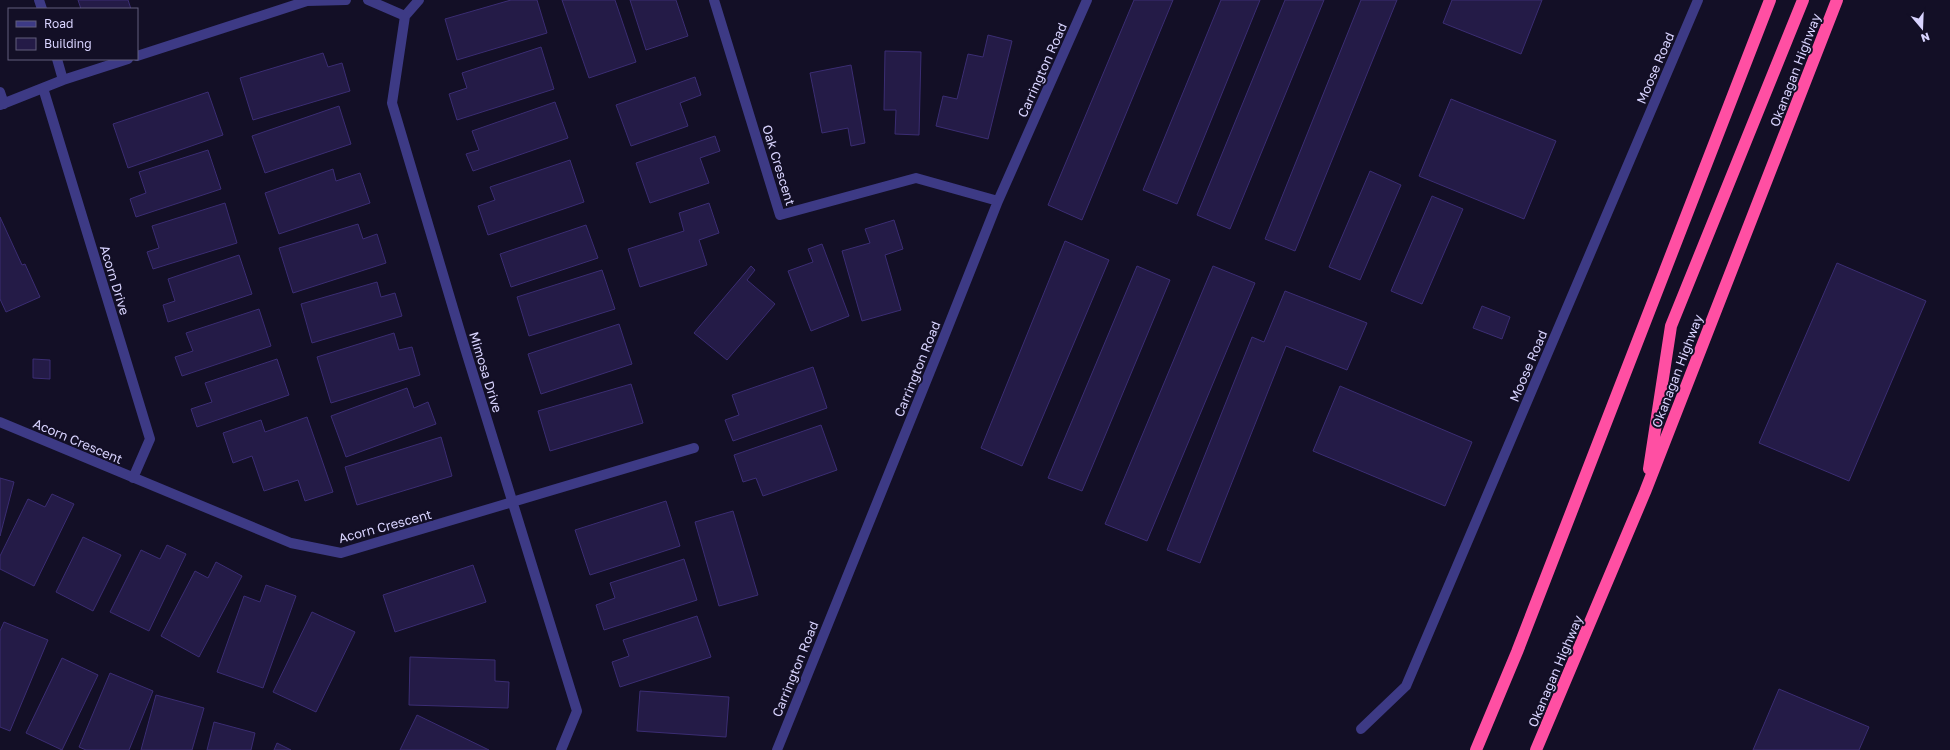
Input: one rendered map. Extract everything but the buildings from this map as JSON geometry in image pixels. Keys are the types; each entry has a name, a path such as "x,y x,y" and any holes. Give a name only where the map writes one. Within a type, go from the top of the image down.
{"highway":[{"path":"1476,750 1517,652 1770,0"},
{"path":"1645,492 1671,326 1803,0"},
{"name":"Okanagan Highway","path":"1536,750 1645,492 1837,0"}],"street":[{"path":"138,56 307,1 346,0"},
{"path":"368,0 404,16 419,0"},
{"name":"Oak Crescent","path":"714,0 780,215 916,178 998,201"},
{"name":"Carrington Road","path":"776,750 998,201 1087,0"},
{"name":"Moose Road","path":"1361,729 1406,686 1698,0"},
{"name":"Mimosa Drive","path":"404,16 392,103 512,502 577,711 561,750"},
{"path":"57,60 64,80"},
{"path":"0,92 2,105 42,88 125,60"},
{"name":"Acorn Drive","path":"42,88 150,440 133,478"},
{"name":"Acorn Crescent","path":"0,422 291,543 342,553 694,448"}]}
